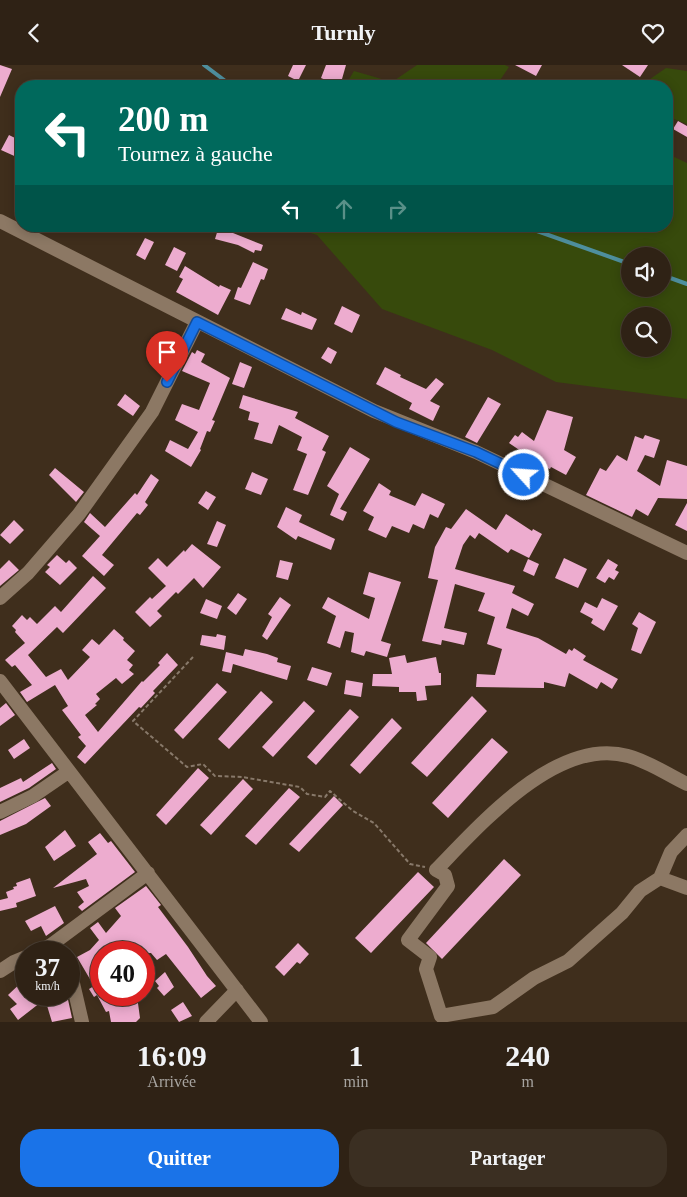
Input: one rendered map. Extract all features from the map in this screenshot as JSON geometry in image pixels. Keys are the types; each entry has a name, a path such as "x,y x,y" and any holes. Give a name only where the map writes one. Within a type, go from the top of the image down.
{"street":[{"path":"0,221 15,229"},
{"path":"21,232 389,418 476,452 687,553"},
{"path":"0,598 28,573 78,514 152,412 197,322"},
{"path":"0,681 261,1022"},
{"path":"687,784 629,756 605,753 556,767 520,789 497,808 436,870 444,875 448,886 408,940 430,957 426,969 441,1016 493,1007 534,978 568,961 622,913 640,891 660,878 671,852 687,835"},
{"path":"0,812 33,796 68,772"},
{"path":"64,941 148,873"},
{"path":"660,878 687,888"},
{"path":"0,971 15,961"},
{"path":"206,1022 237,990"},
{"path":"78,1006 82,1022"}],"path":[{"path":"194,657 132,721 187,767 203,765 215,776 242,777 300,787 307,794 325,797 330,791 353,811 374,823 410,864 436,870"}],"green space":[{"path":"417,65 505,65 509,67 500,80 395,80"},
{"path":"666,68 687,71 687,124 674,119 673,122 673,80 649,80"},
{"path":"354,71 385,80 349,80"},
{"path":"673,156 687,163 687,399 556,382 492,350 382,309 317,235 307,232 673,232"}],"building":[{"path":"0,65 12,69 0,97"},
{"path":"293,65 306,65 298,80 288,76"},
{"path":"326,65 346,65 342,80 326,80 321,78"},
{"path":"515,65 542,65 536,76"},
{"path":"622,65 648,65 640,77"},
{"path":"678,121 687,126 687,137 673,129"},
{"path":"9,135 15,138 15,156 1,150"},
{"path":"217,232 230,232 263,245 261,251 255,250 254,253 238,245 215,239"},
{"path":"145,238 154,242 145,260 136,255"},
{"path":"174,247 186,253 177,271 165,265"},
{"path":"253,262 268,269 264,280 261,279 250,305 234,299 238,287 241,288"},
{"path":"185,266 219,287 220,285 231,290 218,315 176,292 183,279 179,277"},
{"path":"342,306 360,315 352,333 334,324"},
{"path":"286,308 301,315 302,312 317,319 312,330 281,319"},
{"path":"328,347 337,352 331,364 321,358"},
{"path":"197,350 205,354 201,362 230,378 212,420 215,421 210,432 207,431 201,450 191,467 165,451 170,440 188,449 198,432 175,420 182,404 199,410 210,383 182,371 192,352 195,354"},
{"path":"240,362 252,367 244,388 232,384"},
{"path":"385,367 401,375 400,377 426,389 436,378 444,384 430,401 440,406 433,421 409,409 412,403 376,384"},
{"path":"125,394 140,406 133,416 117,405"},
{"path":"243,395 298,412 295,418 329,436 322,450 326,452 308,495 293,490 307,454 297,450 302,437 279,425 272,444 254,439 259,423 248,420 250,412 239,408"},
{"path":"488,397 501,404 477,443 465,437"},
{"path":"547,410 573,417 564,450 576,457 566,475 551,467 550,469 530,462 531,458 509,443 515,435 518,437 522,432 534,441"},
{"path":"645,435 660,440 654,458 645,455 637,471 660,486 667,460 687,466 687,499 658,498 648,516 636,509 632,517 586,495 600,468 606,471 617,455 627,461 635,436 643,439"},
{"path":"350,447 370,459 340,509 347,512 343,521 330,515 339,494 327,486"},
{"path":"55,468 84,492 76,502 49,475"},
{"path":"252,472 268,479 261,495 245,489"},
{"path":"151,474 159,480 145,502 148,505 140,515 137,513 102,555 114,565 104,576 82,556 100,536 84,522 90,513 105,527 135,493 137,495"},
{"path":"379,483 391,491 389,495 415,506 422,493 445,504 438,518 430,514 424,529 413,524 409,533 392,526 386,538 368,530 374,517 363,511"},
{"path":"206,491 216,497 208,510 198,503"},
{"path":"687,503 687,531 675,525"},
{"path":"286,507 302,515 299,522 335,539 331,550 298,536 296,540 277,527"},
{"path":"466,509 496,530 506,514 532,531 533,529 542,534 529,558 511,549 508,553 479,533 475,539 470,535 463,545 455,569 515,586 512,593 534,604 528,616 512,608 506,628 538,638 566,654 569,649 572,651 574,648 586,656 583,660 618,679 612,689 601,682 597,689 569,673 565,687 544,682 544,688 476,687 477,674 495,675 502,649 487,644 495,617 478,611 485,593 455,584 444,628 467,633 464,645 442,640 441,645 422,641 438,580 428,578 435,547 446,527 451,529"},
{"path":"14,520 24,530 10,544 0,535"},
{"path":"217,521 226,525 217,547 207,544"},
{"path":"192,544 221,567 203,588 194,578 178,594 176,592 157,611 162,616 150,627 135,612 150,597 152,599 166,586 148,568 158,558 167,567"},
{"path":"57,555 66,563 69,560 77,568 60,585 45,572 50,567 47,565"},
{"path":"564,558 587,569 578,588 555,578"},
{"path":"528,559 539,564 534,576 523,571"},
{"path":"608,559 618,565 615,570 619,572 614,580 609,577 605,583 596,578"},
{"path":"9,560 19,570 0,586 0,569"},
{"path":"280,560 293,563 288,580 276,577"},
{"path":"369,572 401,582 381,641 391,644 387,657 366,651 364,656 351,652 354,633 345,631 340,648 327,643 336,616 322,608 328,597 369,619 375,598 363,594"},
{"path":"93,576 106,588 63,633 57,627 28,655 46,677 61,669 68,680 90,657 82,650 92,639 99,645 114,629 124,638 123,640 135,651 127,660 133,665 129,670 134,674 122,684 116,678 96,694 100,699 95,704 97,705 85,715 98,732 142,681 160,665 158,663 167,653 178,665 153,691 155,693 141,708 139,707 85,764 77,757 86,746 78,737 81,735 62,710 68,706 55,685 27,702 20,692 32,685 15,665 12,667 5,660 25,643 12,626 22,615 27,620 30,617 37,624 55,606 61,612"},
{"path":"238,593 247,599 236,615 227,608"},
{"path":"280,597 291,605 267,640 262,636 272,617 268,614"},
{"path":"602,598 618,606 604,631 591,623 593,619 580,612 585,602 597,608"},
{"path":"206,599 222,606 217,619 200,613"},
{"path":"639,612 656,622 641,654 631,650 638,628 632,624"},
{"path":"217,634 226,636 224,650 200,645 202,635 216,637"},
{"path":"245,649 278,658 277,662 291,666 287,680 233,664 231,673 222,671 226,652 243,656"},
{"path":"405,655 407,663 436,657 439,673 441,673 441,685 425,686 427,700 417,701 416,692 399,692 399,687 372,686 373,674 392,674 389,658"},
{"path":"312,667 332,673 327,686 307,680"},
{"path":"346,680 363,683 361,697 344,694"},
{"path":"217,683 227,692 183,739 174,730"},
{"path":"261,691 273,702 229,749 218,739"},
{"path":"472,696 487,711 427,777 411,763"},
{"path":"304,701 315,711 273,757 262,747"},
{"path":"6,703 15,715 0,726 0,708"},
{"path":"350,709 359,717 316,765 307,757"},
{"path":"392,718 402,728 360,774 350,765"},
{"path":"492,738 508,752 448,818 432,803"},
{"path":"24,739 30,748 14,759 8,750"},
{"path":"52,763 56,769 29,788 0,802 0,788 21,778 23,782"},
{"path":"198,768 209,778 166,825 156,815"},
{"path":"243,779 253,789 211,835 200,825"},
{"path":"289,788 300,797 256,845 245,836"},
{"path":"334,796 343,805 299,852 289,844"},
{"path":"45,798 51,806 26,824 0,835 0,821"},
{"path":"65,830 76,846 54,861 45,847"},
{"path":"100,833 108,843 111,841 135,872 82,911 78,907 84,902 77,892 89,886 86,879 53,888 97,854 88,842"},
{"path":"504,859 521,875 442,959 426,943"},
{"path":"418,872 434,887 371,953 355,938"},
{"path":"30,878 36,896 16,903 17,907 0,911 0,900 8,898 6,892 14,889 13,887 17,886 16,883"},
{"path":"146,886 161,905 158,907 216,986 201,998 166,954 157,960 155,958 155,941 98,941 90,928 98,922 106,933 121,916 115,908"},
{"path":"55,906 64,923 46,936 41,926 31,931 25,921"},
{"path":"298,943 309,954 300,964 297,962 284,976 275,967"},
{"path":"90,950 90,979 80,962 80,955"},
{"path":"165,972 174,987 164,996 157,988 159,986 155,981"},
{"path":"15,988 15,1002 8,995"},
{"path":"183,1002 192,1016 179,1022 171,1010"},
{"path":"15,1005 36,1006 18,1020 10,1009"},
{"path":"47,1006 69,1006 72,1018 52,1022"},
{"path":"103,1006 138,1006 140,1018 136,1022 111,1022 109,1011 106,1012"}],"waterway":[{"path":"204,65 224,80"},
{"path":"540,232 621,261"},
{"path":"671,278 687,284"}],"route":[{"path":"167,382 197,322 396,422 476,452 524,475"}]}
